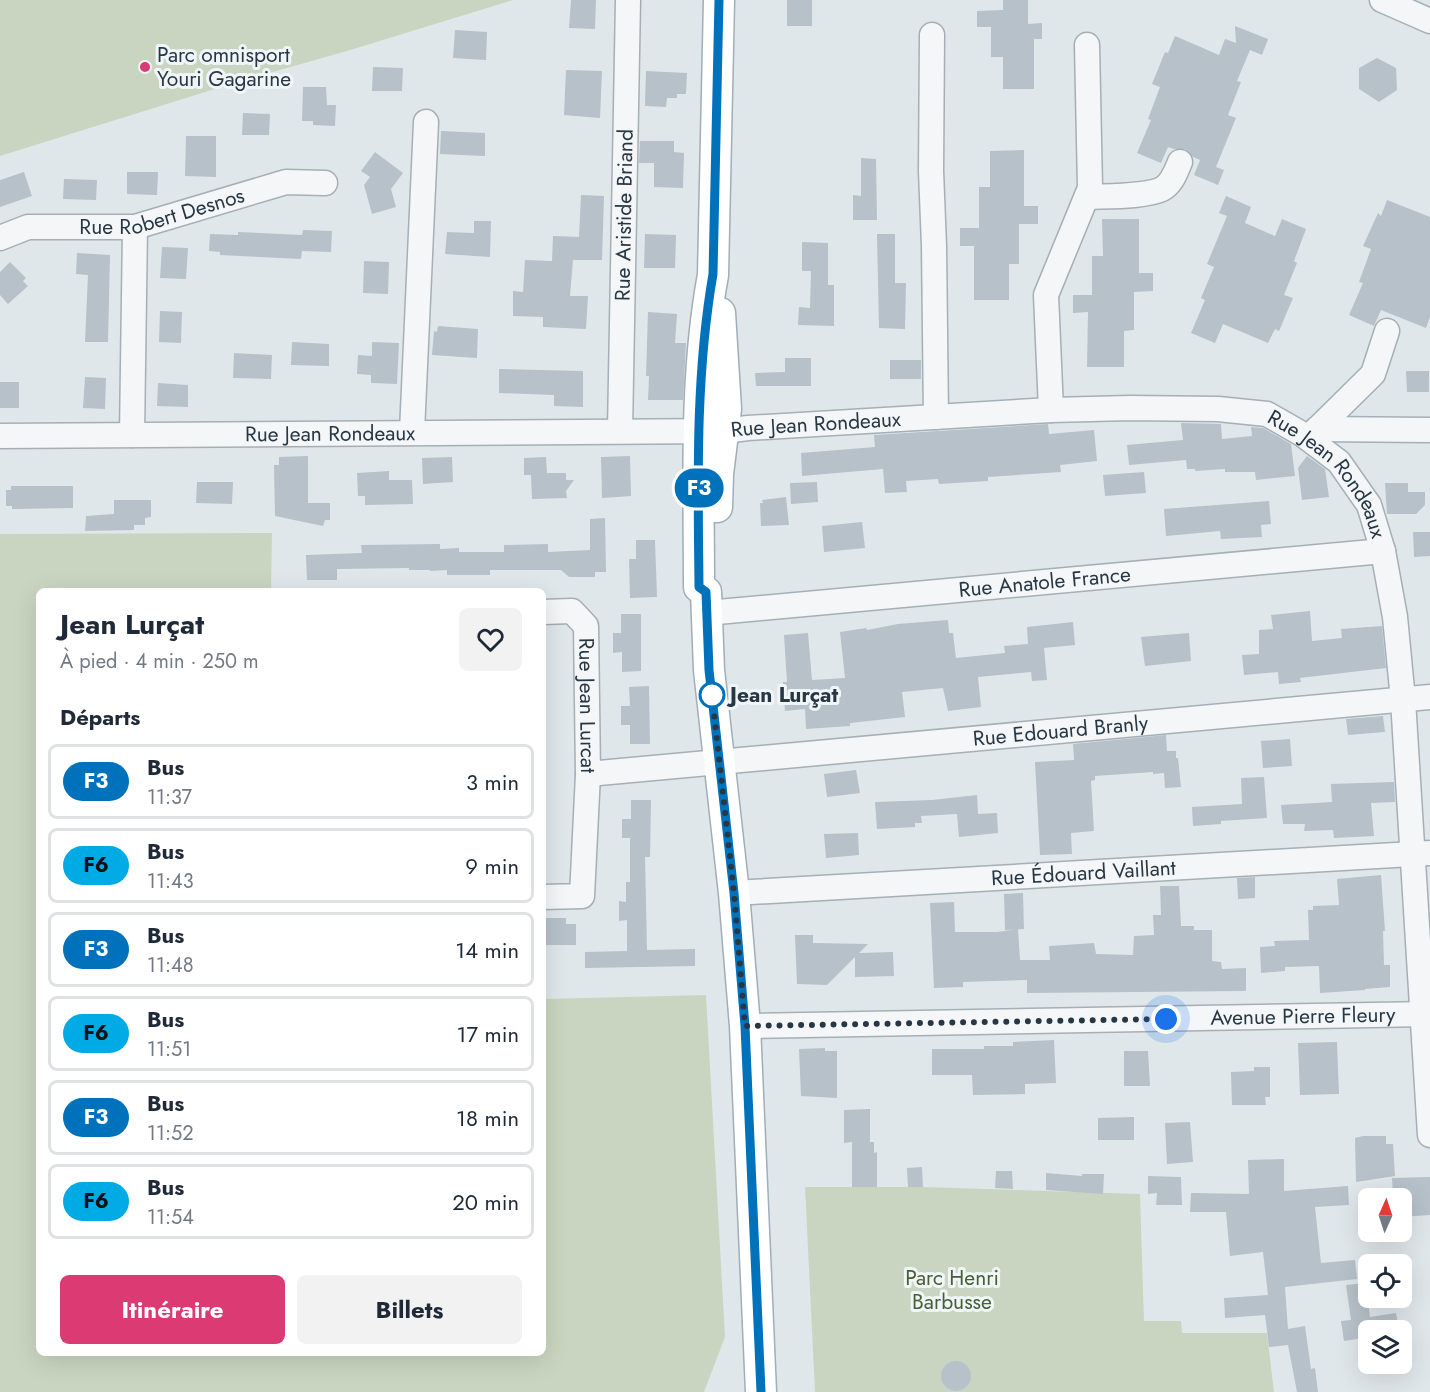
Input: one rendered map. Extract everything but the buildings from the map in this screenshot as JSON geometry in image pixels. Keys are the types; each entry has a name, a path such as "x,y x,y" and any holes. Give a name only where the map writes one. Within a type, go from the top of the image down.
{"main road":[{"path":"719,0 713,274 706,316 711,431 699,587 706,603 709,670 734,893 745,1026 761,1392"}],"street":[{"name":"Rue Aristide Briand","path":"620,431 628,0"},
{"path":"1382,0 1430,21"},
{"path":"932,35 936,417"},
{"path":"1051,410 1046,295 1090,188 1087,45"},
{"path":"412,432 426,122"},
{"path":"1087,197 1133,195 1163,189 1173,178 1180,162"},
{"name":"Rue Robert Desnos","path":"0,238 28,227 135,227 286,182 325,183"},
{"path":"132,435 135,227"},
{"path":"1312,434 1373,374 1387,331"},
{"name":"Rue Jean Rondeaux","path":"0,436 711,431 1051,410 1130,408 1196,409 1267,414 1312,434 1339,462 1369,505 1383,551 1395,617 1421,853 1430,1135"},
{"path":"1312,434 1430,430"},
{"name":"Rue Anatole France","path":"706,603 1383,551"},
{"name":"Rue Jean Lurcat","path":"546,612 572,611 586,626 588,774 718,763"},
{"path":"1403,700 1430,697"},
{"name":"Rue Edouard Branly","path":"718,763 1403,700"},
{"path":"546,897 582,896 588,774"},
{"name":"Rue Édouard Vaillant","path":"734,893 1421,853"},
{"name":"Avenue Pierre Fleury","path":"745,1026 1426,1014"}],"green space":[{"name":"Parc omnisport Youri Gagarine","path":"0,0 513,0 0,156"},
{"path":"272,533 271,588 36,588 36,1356 546,1356 546,999 706,995 725,1337 704,1392 0,1392 0,534"},
{"name":"Parc Henri Barbusse","path":"805,1187 923,1187 1140,1194 1144,1321 1181,1321 1182,1333 1267,1333 1274,1392 815,1392"}],"bus line":[{"name":"F3","path":"719,0 713,274 706,316 699,388 699,587 706,592 709,670 734,893 745,1026 761,1392"}],"place":[{"name":"Parc omnisport Youri Gagarine","path":"145,67"},
{"name":"Jean Lurçat","path":"712,695"}],"route":[{"path":"712,695 734,893 745,1026 1166,1019"}]}
